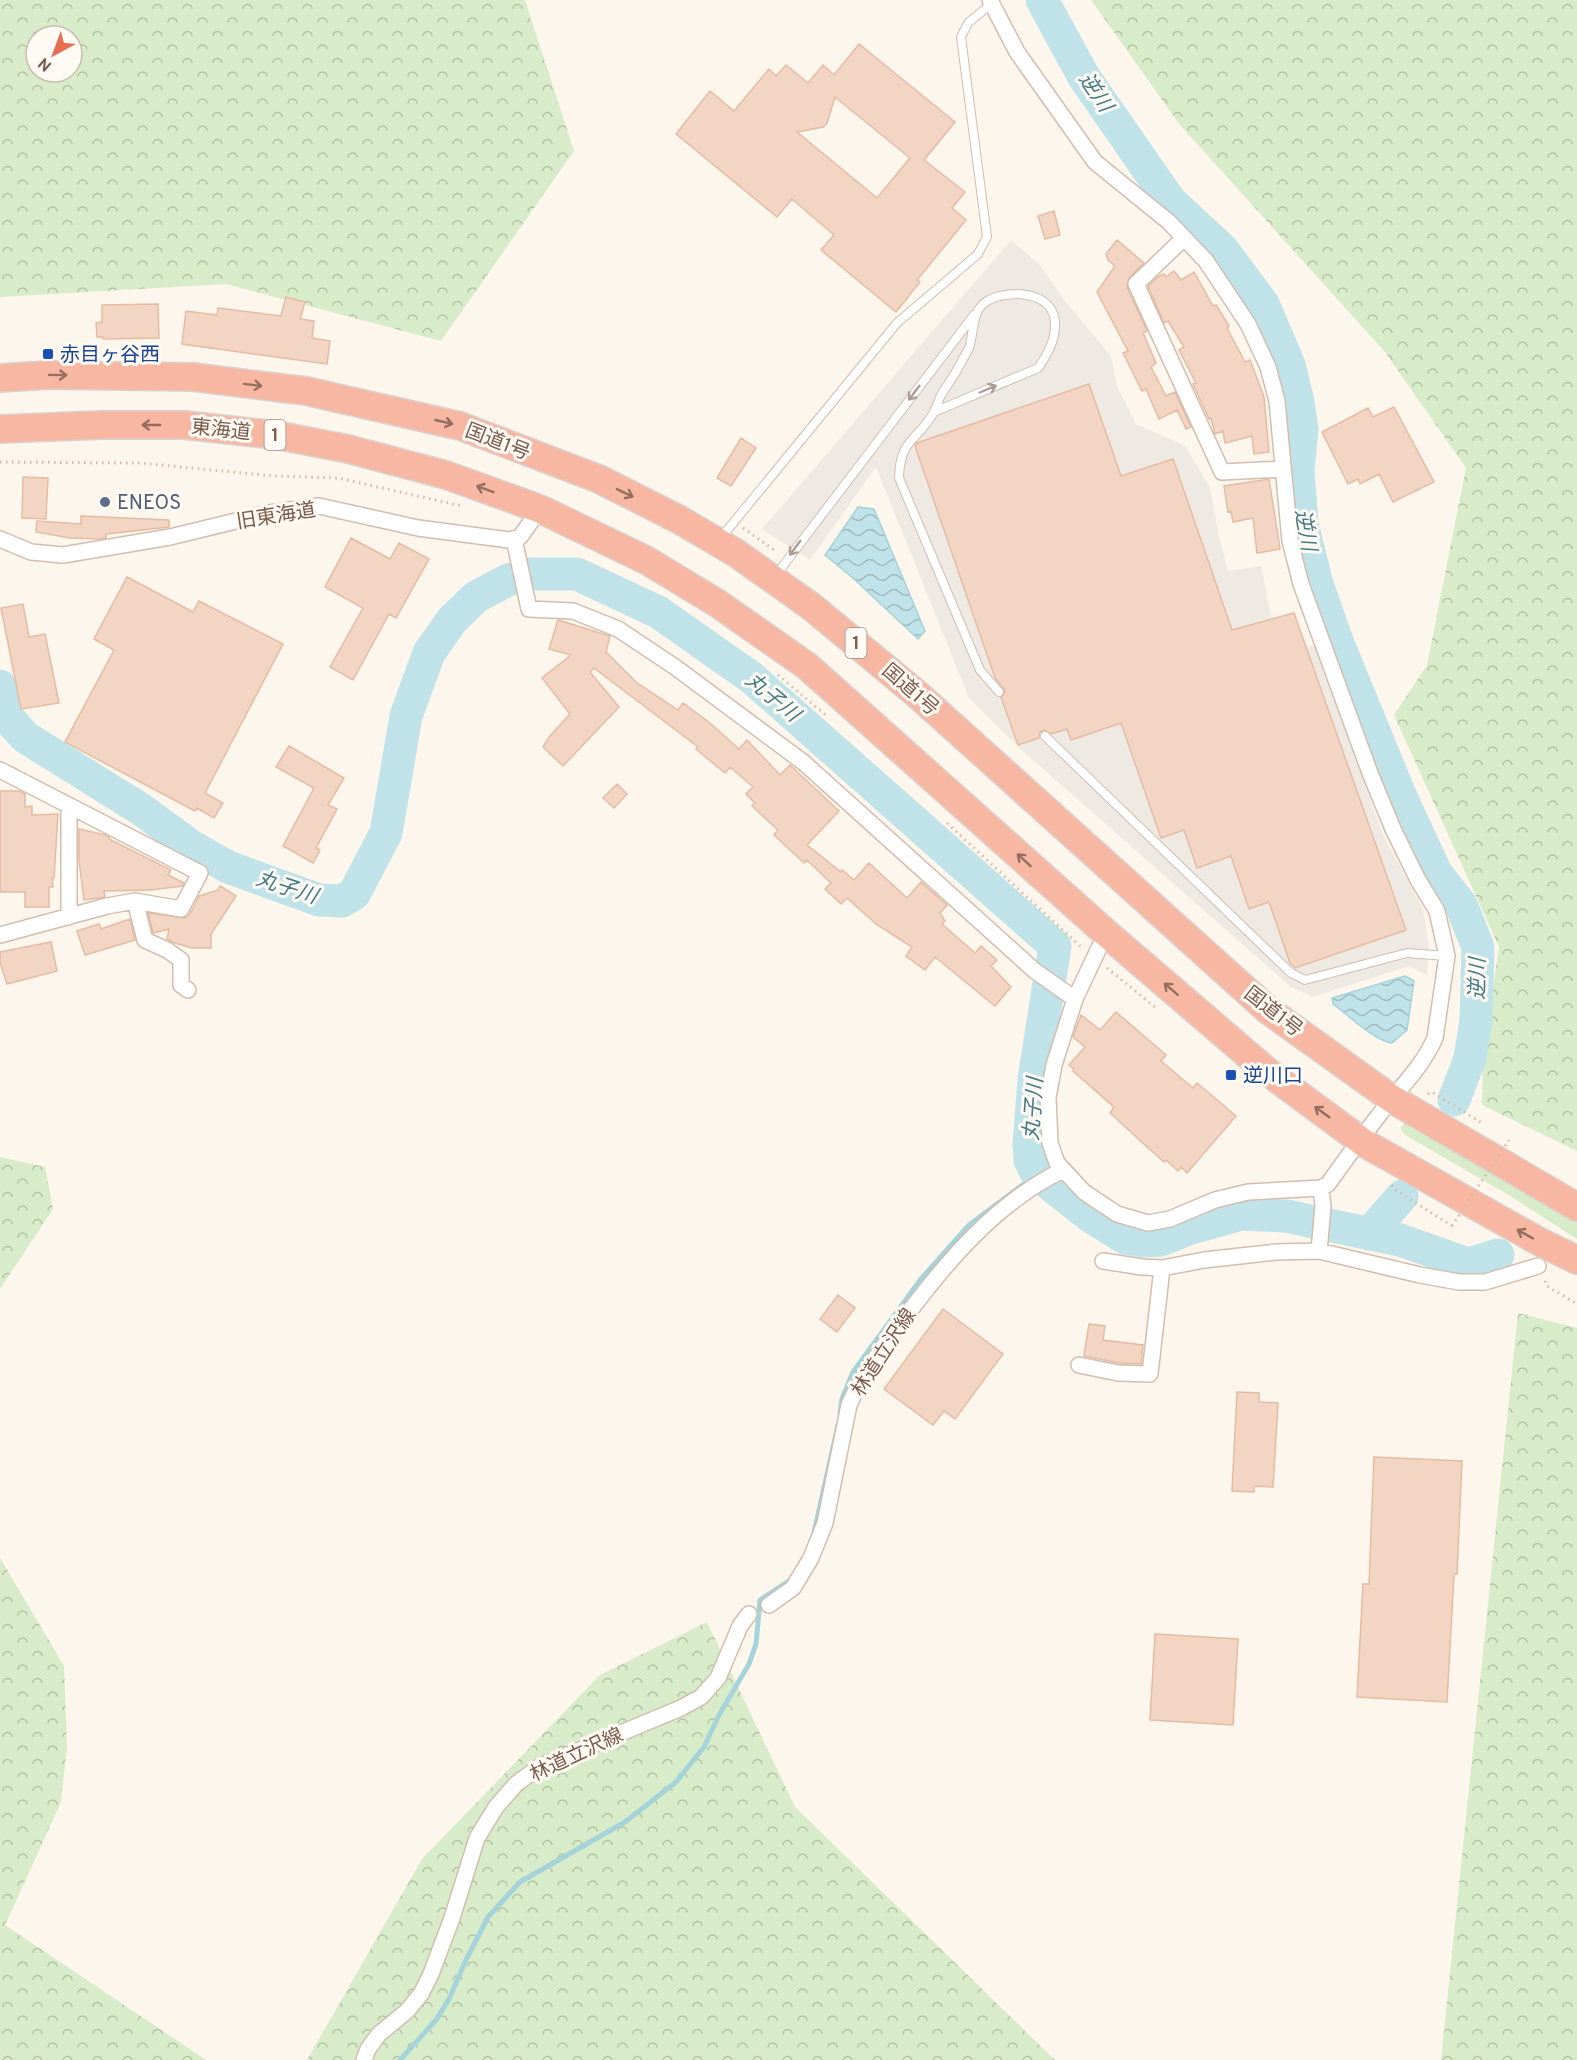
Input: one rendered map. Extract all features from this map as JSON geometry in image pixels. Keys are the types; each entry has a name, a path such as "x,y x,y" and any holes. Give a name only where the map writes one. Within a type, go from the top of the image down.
{"highway":[{"name":"国道1号","path":"0,378 47,375 193,377 306,391 378,406 460,426 599,479 680,520 773,579 812,607 918,695 1268,1010 1392,1099 1577,1208"},
{"name":"東海道","path":"0,429 101,425 184,425 276,435 348,449 446,475 540,509"},
{"name":"1","path":"540,509 646,560 717,603 807,666 1106,933 1268,1072 1360,1140 1529,1236 1577,1260"}],"street":[{"path":"990,2 1017,52 1095,162 1169,222 1206,261 1248,324 1268,367 1277,401 1290,541 1301,584 1389,820 1418,880 1437,911 1447,957 1435,1038 1419,1064 1328,1184 1321,1188 1248,1192 1215,1200 1170,1219 1148,1223 1117,1214 1058,1172 1050,1143 1048,1096 1072,997 1106,933"},
{"path":"1184,238 1136,284 1222,472 1283,469"},
{"name":"旧東海道","path":"0,539 31,552 63,555 170,537 269,513 319,506 418,528 514,539"},
{"path":"540,509 520,537 514,539 529,609 573,611 618,629 675,667 802,762 1039,973 1072,997"},
{"path":"0,770 200,873 181,909 135,901 107,906 0,935"},
{"path":"69,806 69,917"},
{"path":"135,901 145,940 167,950 181,960 181,985 188,990"},
{"name":"林道立沢線","path":"769,1605 793,1588 811,1558 825,1523 849,1405 862,1378 884,1345 934,1279 980,1230 1025,1193 1058,1172"},
{"path":"1320,1245 1323,1206 1321,1188"},
{"path":"1103,1261 1162,1268 1204,1260 1320,1245 1420,1275 1459,1282 1485,1281 1538,1266"},
{"path":"1079,1365 1118,1373 1150,1374 1162,1268"},
{"name":"林道立沢線","path":"364,2060 368,2049 379,2034 422,1994 431,1974 477,1838 495,1807 516,1784 539,1767 701,1697 718,1678 740,1626 749,1614"}],"lane":[{"path":"718,543 897,323 978,254 987,237 961,37 968,23 990,2"},
{"path":"773,579 987,300 1008,294 1038,297 1052,308 1056,329 1048,355 1038,368 934,412"},
{"path":"975,314 969,348 939,398 934,412 903,449 899,461 899,478 980,670 999,692"},
{"path":"1045,736 1291,973 1305,980 1407,953 1447,957"}],"path":[{"path":"1432,1092 1489,1128"},
{"path":"1394,1189 1452,1226 1509,1140"}],"shaded area":[{"path":"1011,240 1039,264 1066,302 1111,356 1117,386 1136,424 1185,446 1210,487 1228,571 1261,566 1278,651 1314,645 1383,835 1423,909 1429,947 1427,975 1409,966 1313,997 1291,987 1016,745 969,698 876,467 810,560 762,529"}],"green space":[{"path":"0,0 525,0 574,151 441,341 226,284 0,297"},
{"path":"1091,0 1577,0 1577,1151 1482,1105 1483,1054 1499,947 1394,715 1427,665 1466,468 1385,352 1180,125"},
{"path":"1406,1122 1577,1221 1577,1239 1507,1194 1405,1135 1401,1127"},
{"path":"0,1157 45,1167 53,1209 0,1289"},
{"path":"1518,1313 1577,1328 1577,2060 1441,2060"},
{"path":"0,1558 64,1666 67,1747 61,1802 5,1925 206,2060 0,2060"},
{"path":"707,1622 795,1807 1055,2060 307,2060 422,1859 600,1675"}],"water":[{"path":"858,507 874,509 925,631 918,639 825,555"},
{"path":"1405,976 1414,981 1407,1030 1392,1043 1370,1033 1333,1004 1332,998"}],"building":[{"path":"859,44 955,122 924,160 965,192 952,208 966,220 917,280 920,282 896,312 821,250 834,235 792,199 777,217 676,134 710,91 734,111 769,69 776,76 786,65 808,83 823,65 834,75","holes":["835,97 910,158 877,198 797,132 823,127 827,123"]},
{"path":"1054,211 1060,235 1045,239 1038,216"},
{"path":"1117,240 1144,263 1129,278 1127,287 1147,331 1143,333 1156,363 1151,367 1166,396 1175,392 1191,427 1186,429 1177,410 1159,419 1146,389 1142,391 1123,353 1128,351 1097,292 1115,266 1108,260 1106,254"},
{"path":"1174,271 1181,280 1194,272 1213,306 1216,305 1229,326 1227,328 1245,362 1250,360 1264,397 1269,452 1254,454 1252,436 1225,443 1223,431 1215,434 1211,418 1209,419 1193,384 1196,383 1179,350 1184,347 1168,321 1164,323 1148,286 1159,276 1164,274 1166,277"},
{"path":"286,297 305,302 300,319 314,321 312,338 330,341 327,364 182,344 186,311 217,315 218,308 281,316"},
{"path":"158,304 159,338 103,339 103,337 97,337 96,323 102,322 102,305"},
{"path":"1089,384 1121,476 1173,459 1232,630 1294,613 1406,930 1295,968 1290,963 1269,902 1249,909 1231,856 1197,868 1184,830 1161,838 1121,723 1071,740 1067,729 1051,734 1044,730 1040,732 1039,738 1018,745 1001,697 1005,690 995,678 915,446 917,443"},
{"path":"1394,407 1434,482 1393,502 1379,474 1360,484 1358,479 1348,484 1322,432 1368,408 1373,417"},
{"path":"741,438 756,448 731,486 717,478"},
{"path":"23,477 48,478 46,519 22,518"},
{"path":"1269,479 1280,549 1257,553 1253,518 1233,522 1231,511 1228,512 1224,486"},
{"path":"81,516 169,520 169,527 106,534 106,538 99,539 70,538 36,532 37,521 81,524"},
{"path":"351,538 390,559 399,543 429,559 396,618 389,614 353,680 330,667 363,608 325,587"},
{"path":"127,577 193,612 199,601 283,644 205,793 223,803 214,818 197,808 195,811 65,742 114,650 94,639"},
{"path":"23,604 29,637 45,634 59,703 21,709 1,608"},
{"path":"558,620 610,636 606,652 636,682 678,710 683,703 739,749 747,740 780,775 790,765 839,811 807,845 854,880 869,863 907,898 921,882 947,905 940,913 945,921 942,924 975,953 981,946 997,960 991,966 1011,987 995,1006 935,957 925,970 906,956 912,947 876,924 847,898 841,904 825,889 831,883 807,860 804,863 774,835 778,830 752,806 755,803 746,794 753,787 730,767 725,773 696,749 698,747 594,668 590,672 619,707 563,766 543,747 570,714 542,678 571,655 549,649"},
{"path":"289,746 344,778 328,805 337,809 316,848 320,850 313,863 283,846 314,788 276,767"},
{"path":"617,784 627,794 614,808 603,798"},
{"path":"0,791 19,791 25,794 25,807 32,806 32,815 58,814 54,878 52,878 53,887 49,887 49,907 25,907 25,892 0,892"},
{"path":"79,829 109,837 171,870 168,875 184,883 182,886 151,890 104,891 105,897 84,900 79,861"},
{"path":"220,886 236,896 211,934 211,948 192,948 175,943 167,939 169,929 153,933 148,913 185,918 190,914 199,896 218,890"},
{"path":"130,919 135,940 85,955 77,931 99,924 101,929"},
{"path":"51,942 57,971 7,984 0,962 0,952"},
{"path":"1116,1012 1166,1055 1161,1061 1193,1088 1197,1083 1236,1116 1187,1173 1181,1167 1178,1171 1166,1160 1164,1162 1146,1146 1110,1113 1114,1107 1069,1065 1085,1047 1073,1037 1081,1015 1100,1030"},
{"path":"838,1295 855,1308 837,1332 820,1319"},
{"path":"943,1309 1003,1354 955,1419 944,1411 933,1425 884,1389"},
{"path":"1089,1324 1105,1326 1103,1340 1143,1345 1141,1364 1119,1363 1084,1356"},
{"path":"1237,1392 1259,1393 1259,1402 1278,1403 1273,1487 1254,1486 1254,1492 1232,1491"},
{"path":"1374,1457 1462,1461 1457,1574 1454,1574 1447,1702 1357,1697 1363,1584 1369,1584"},
{"path":"1155,1634 1238,1639 1233,1725 1150,1720"}],"waterway":[{"name":"逆川","path":"1042,0 1084,77 1170,201 1222,249 1263,304 1289,365 1302,429 1298,471 1302,524 1317,584 1337,641 1400,795 1436,873 1461,905 1478,947 1476,1020 1470,1058 1454,1100"},
{"name":"丸子川","path":"0,686 5,714 25,737 142,810 191,846 228,867 319,900 342,901 354,894 386,833 406,716 429,653 452,620 476,597 508,580 531,574 577,574 658,612 752,678 1055,946 1034,1079 1030,1160 1037,1174 1090,1216 1125,1238 1143,1241 1161,1240 1191,1228 1241,1214 1286,1216 1400,1240 1468,1264 1498,1255"},
{"path":"840,1413 842,1399 853,1372 921,1279 969,1225 1037,1174"},
{"name":"逆川","path":"1369,1234 1402,1196"},
{"path":"814,1533 838,1425"},
{"path":"400,2060 436,2020 449,1999 488,1917 520,1882 625,1822 676,1782 704,1747 719,1715 749,1664 756,1644 760,1600 792,1579"}],"place":[{"name":"赤目ヶ谷西","path":"48,354"},
{"name":"ENEOS","path":"105,502"},
{"name":"逆川口","path":"1231,1075"}]}
